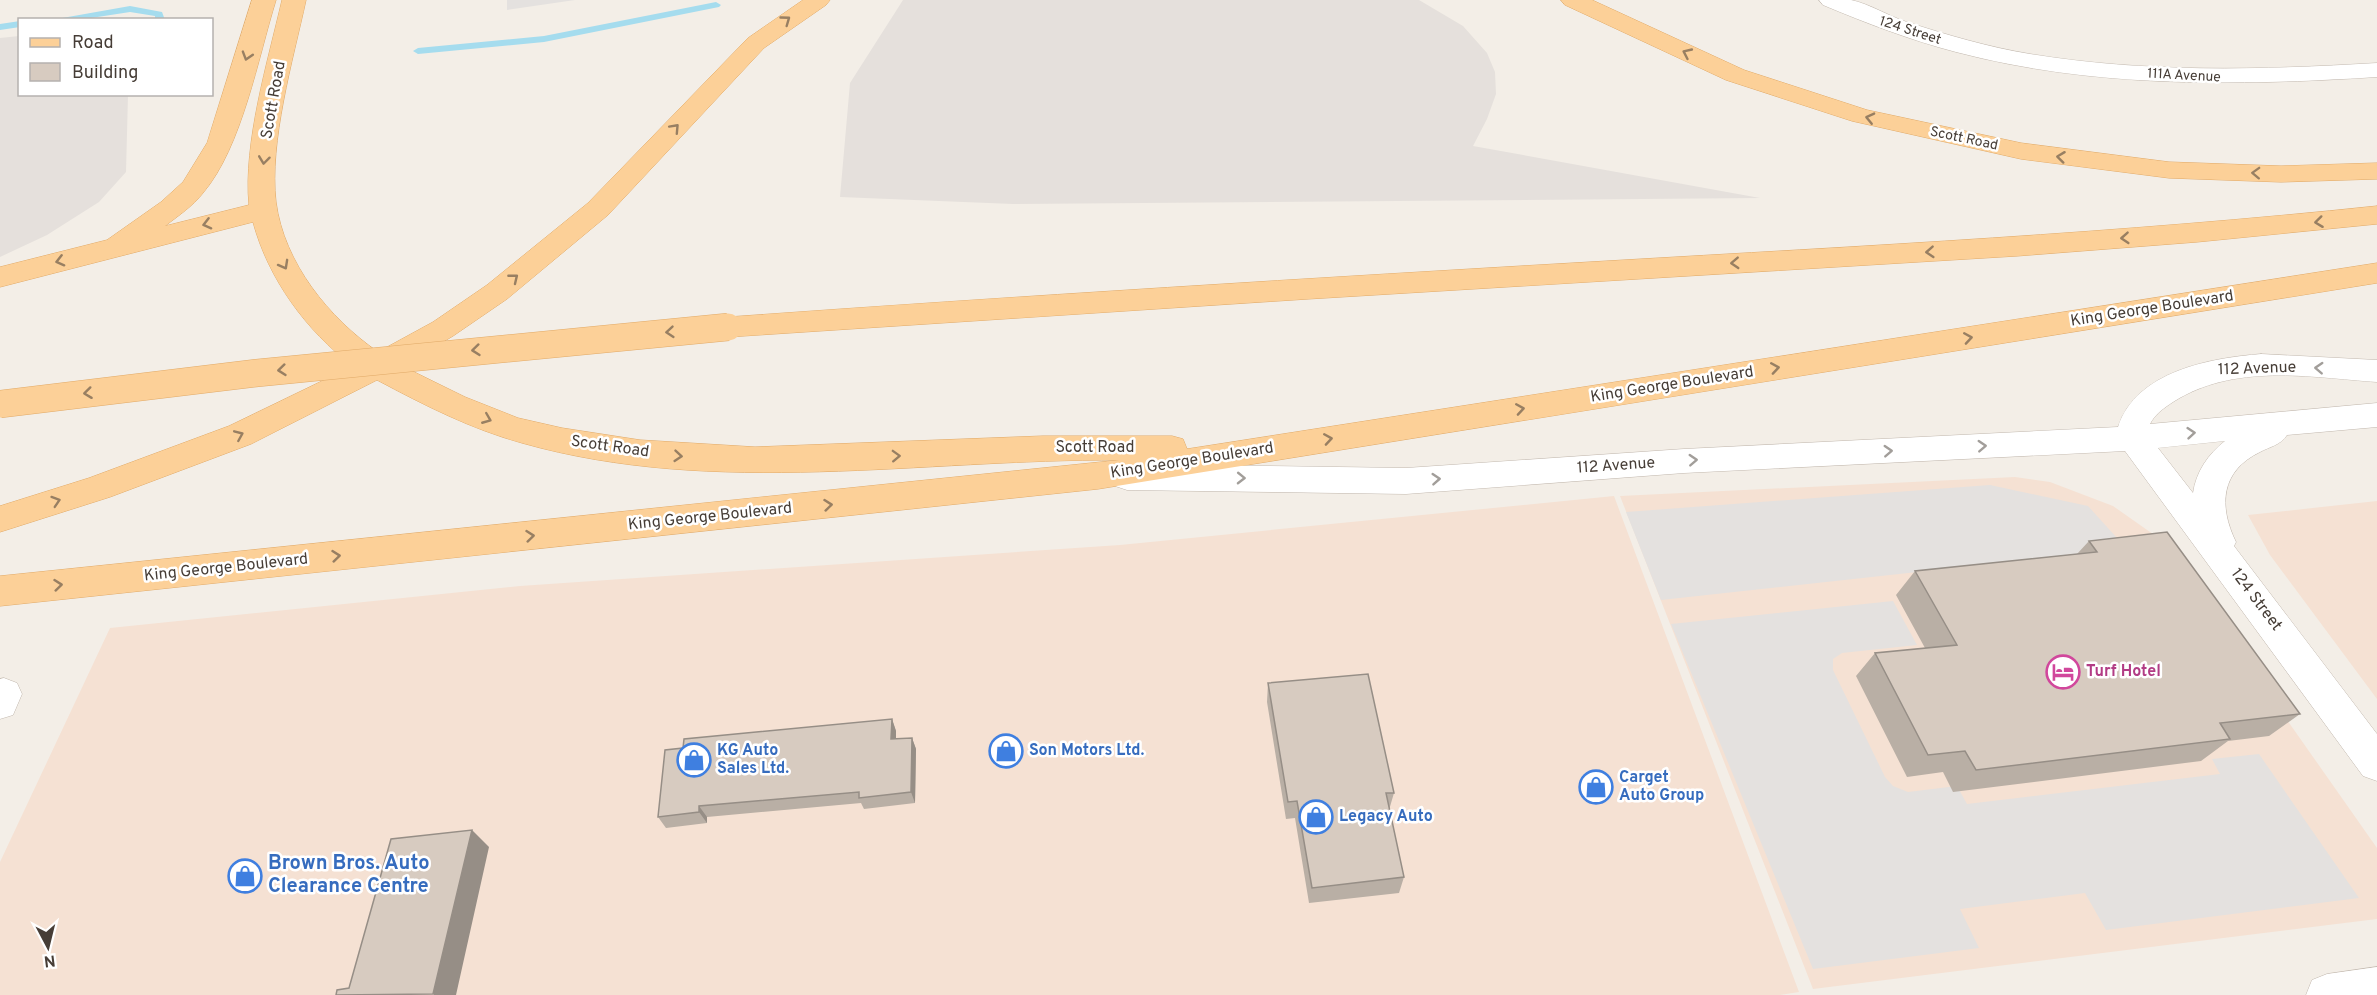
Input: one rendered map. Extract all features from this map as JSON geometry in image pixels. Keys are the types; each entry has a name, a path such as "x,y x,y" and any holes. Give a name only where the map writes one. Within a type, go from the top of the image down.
{"main road":[{"path":"117,247 171,208 193,188 208,167 220,143 264,0"},
{"name":"Scott Road","path":"294,0 272,98 261,177 264,210 275,248 294,283 327,325 377,367 445,402 501,425 552,438 619,451 705,459 816,459 1042,448 1270,447"},
{"path":"0,519 98,488 240,435 377,367 443,329 497,292 598,209 756,43 818,0"},
{"name":"Scott Road","path":"1573,0 1736,75 1861,116 2021,152 2169,170 2281,174 2377,171"},
{"path":"0,277 264,210"},
{"path":"0,404 303,368 728,327 1170,296 1939,251 2276,227 2377,215"},
{"name":"King George Boulevard","path":"0,591 1098,476 2377,273"}],"street":[{"name":"124 Street","path":"1831,0 1907,32 1992,54"},
{"name":"111A Avenue","path":"1992,54 2077,67 2177,77 2289,77 2377,70"},
{"name":"112 Avenue","path":"2133,438 2133,429 2145,406 2176,383 2210,370 2272,366 2377,371"},
{"name":"112 Avenue","path":"1098,476 1406,481 1684,461 2133,438 2377,416"},
{"path":"2235,572 2213,531 2210,516 2210,485 2215,469 2226,457 2238,449 2296,423"},
{"name":"124 Street","path":"2133,438 2377,764"},
{"path":"2327,995 2377,988"}],"shaded area":[{"path":"507,0 575,0 507,10"},
{"path":"903,0 1419,0 1463,26 1487,53 1495,72 1496,94 1487,119 1473,146 1760,198 1013,204 840,197 850,83"},
{"path":"18,36 18,96 128,96 126,172 99,202 47,235 0,257 0,38"},
{"path":"2015,477 2050,482 2113,506 2160,539 2377,848 2377,919 1813,989 1620,496"},
{"path":"1990,485 2088,506 2127,549 1661,600 1626,512"},
{"path":"1614,496 1799,992 1780,995 0,995 0,862 110,628 520,586 1120,545"},
{"path":"2377,501 2377,699 2270,555 2248,515"},
{"path":"1893,601 1917,645 1842,653 1833,659 1833,670 1885,777 1893,786 1908,792 1957,786 1967,804 2220,774 2212,759 2259,754 2359,898 2106,930 2085,893 1960,909 1979,948 1813,969 1671,624"}],"building":[{"name":"Turf Hotel","path":"2167,532 2300,714 2220,723 2230,739 1976,770 1965,751 1928,755 1875,653 1957,645 1915,571 2097,552 2089,541"},
{"path":"1368,674 1394,793 1386,793 1404,877 1312,888 1297,801 1288,802 1268,683"},
{"path":"892,719 891,739 912,738 911,792 859,798 859,792 699,806 699,812 658,817 665,750 683,748 684,739"},
{"path":"472,830 433,994 336,995 337,990 349,988 391,839"}],"waterway":[{"path":"418,51 544,39 716,5"},
{"path":"69,18 130,9 159,14 160,18"},
{"path":"0,27 18,24"}],"place":[{"name":"Turf Hotel","path":"2063,672"},
{"name":"Son Motors Ltd.","path":"1006,751"},
{"name":"KG Auto Sales Ltd.","path":"694,760"},
{"name":"Carget Auto Group","path":"1596,787"},
{"name":"Legacy Auto","path":"1316,817"},
{"name":"Brown Bros. Auto Clearance Centre","path":"245,876"}]}
